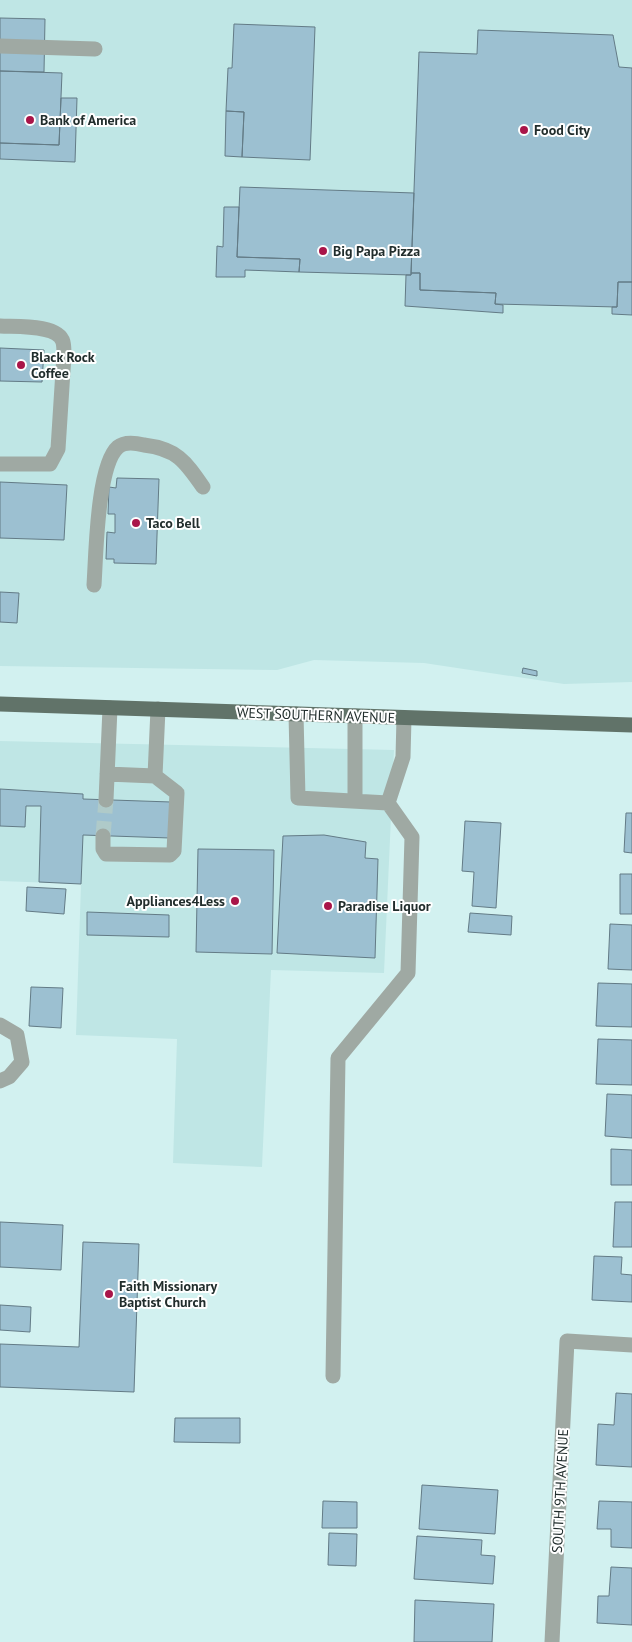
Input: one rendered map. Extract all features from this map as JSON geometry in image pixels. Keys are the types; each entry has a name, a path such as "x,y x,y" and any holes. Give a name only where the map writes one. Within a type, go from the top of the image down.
{"main road":[{"name":"WEST SOUTHERN AVENUE","path":"0,704 632,725"}],"street":[{"path":"0,46 95,49"},
{"path":"0,326 45,329 56,332 63,341 64,355 58,449 50,464 0,464"},
{"path":"94,585 103,478 116,448 123,444 135,443 168,449 184,459 203,487"},
{"path":"106,800 110,708"},
{"path":"155,776 158,709"},
{"path":"296,714 298,798 388,803 412,837 408,973 338,1058 333,1376"},
{"path":"355,716 355,800"},
{"path":"388,803 403,757 404,718"},
{"path":"103,836 103,849 106,854 170,855 174,851 177,793 155,776 107,774"},
{"path":"0,1025 17,1035 22,1062 9,1077 0,1081"},
{"name":"SOUTH 9TH AVENUE","path":"552,1642 567,1341 632,1345"}],"shaded area":[{"path":"0,0 632,0 632,682 564,684 424,663 314,660 277,670 0,666"},
{"path":"0,741 394,750 384,973 271,970 262,1167 173,1163 177,1039 76,1035 81,884 0,881"}],"building":[{"path":"0,18 45,19 44,72 0,71"},
{"path":"234,24 315,27 310,160 242,157 244,112 226,111 228,68 232,68"},
{"name":"Food City","path":"478,30 613,35 619,67 632,68 632,282 618,282 617,307 495,304 496,293 420,290 420,273 411,273 419,52 477,54"},
{"name":"Bank of America","path":"0,71 62,73 59,145 0,143"},
{"path":"61,98 77,98 75,162 0,159 0,143 59,145"},
{"path":"226,111 244,112 242,157 225,156"},
{"path":"240,187 414,193 411,275 299,272 300,259 237,257"},
{"path":"224,207 239,207 237,257 300,259 299,272 245,270 245,277 216,277 217,246 223,247"},
{"path":"411,273 420,273 420,290 496,293 495,304 503,305 503,313 405,306 406,275 411,275"},
{"path":"618,282 632,282 632,315 612,314 612,307 617,307"},
{"name":"Black Rock Coffee","path":"0,348 44,350 42,382 0,381"},
{"name":"Taco Bell","path":"117,478 159,479 156,564 114,563 114,559 106,559 107,532 115,533 115,514 108,514 109,487 116,488"},
{"path":"0,482 67,485 64,540 0,538"},
{"path":"0,592 19,593 17,623 0,622"},
{"path":"523,668 537,671 537,676 522,673"},
{"path":"0,789 83,794 83,799 171,802 170,838 83,835 81,884 39,882 41,806 26,806 25,827 0,826"},
{"path":"626,813 632,813 632,853 624,852"},
{"path":"465,821 501,823 496,908 472,906 474,872 462,871"},
{"name":"Paradise Liquor","path":"324,835 366,842 365,858 378,859 375,958 277,953 283,836"},
{"name":"Appliances4Less","path":"198,849 274,850 272,954 196,952"},
{"path":"620,874 632,874 632,914 620,914"},
{"path":"27,887 66,889 64,914 26,911"},
{"path":"87,912 169,915 169,937 87,935"},
{"path":"470,913 512,916 511,935 468,932"},
{"path":"610,924 632,925 632,970 608,969"},
{"path":"598,983 632,984 632,1027 596,1026"},
{"path":"31,987 63,988 61,1028 29,1026"},
{"path":"598,1039 632,1040 632,1085 596,1084"},
{"path":"607,1094 632,1095 632,1138 605,1136"},
{"path":"611,1149 632,1150 632,1185 611,1185"},
{"path":"615,1202 632,1202 632,1247 613,1247"},
{"path":"0,1222 63,1225 61,1270 0,1267"},
{"name":"Faith Missionary Baptist Church","path":"83,1242 139,1244 134,1392 0,1387 0,1344 79,1347"},
{"path":"594,1256 622,1257 621,1274 632,1275 632,1302 592,1300"},
{"path":"0,1305 31,1307 30,1332 0,1330"},
{"path":"616,1393 632,1394 632,1467 596,1465 598,1424 614,1425"},
{"path":"175,1418 240,1418 240,1443 174,1442"},
{"path":"422,1485 498,1490 495,1534 419,1529"},
{"path":"323,1501 357,1502 357,1528 322,1528"},
{"path":"599,1501 632,1502 632,1548 611,1547 611,1529 597,1529"},
{"path":"329,1533 357,1534 356,1566 328,1565"},
{"path":"417,1536 482,1540 481,1555 495,1556 493,1584 414,1579"},
{"path":"611,1567 632,1568 632,1625 597,1623 598,1596 609,1596"},
{"path":"415,1600 494,1604 492,1642 414,1642"}],"tunnel":[{"path":"103,836 106,800"}],"place":[{"name":"Bank of America","path":"30,120"},
{"name":"Food City","path":"524,130"},
{"name":"Big Papa Pizza","path":"323,251"},
{"name":"Black Rock Coffee","path":"21,365"},
{"name":"Taco Bell","path":"136,523"},
{"name":"Appliances4Less","path":"235,901"},
{"name":"Paradise Liquor","path":"328,906"},
{"name":"Faith Missionary Baptist Church","path":"109,1294"}]}
